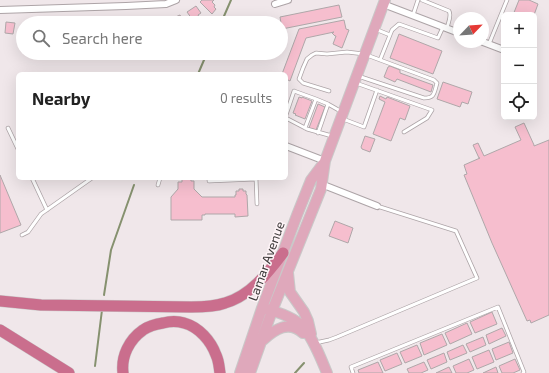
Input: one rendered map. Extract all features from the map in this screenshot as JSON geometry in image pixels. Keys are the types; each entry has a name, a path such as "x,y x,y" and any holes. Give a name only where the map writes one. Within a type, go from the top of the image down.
{"highway":[{"path":"0,301 49,305 216,306 247,292 264,276 283,253"},
{"path":"123,373 123,363 129,344 143,330 150,326 166,322 184,323 193,326 200,332 216,353 220,373"},
{"path":"0,330 69,373"},
{"path":"0,333 57,373"}],"main road":[{"name":"Lamar Avenue","path":"240,373 267,310 288,271 321,189 325,161 384,2"},
{"name":"Lamar Avenue","path":"250,373 262,341 267,310 283,253 311,180 325,161"},
{"path":"288,271 290,292 304,312 308,321 313,343"},
{"path":"267,310 292,319 298,323 308,334 327,373"},
{"path":"262,341 278,329 290,327 298,329 313,343"}],"street":[{"path":"0,10 126,3 166,4 176,0"},
{"path":"275,4 288,0"},
{"path":"384,2 413,16 453,31"},
{"path":"489,44 501,49"},
{"path":"288,147 325,161"},
{"path":"321,184 377,206"}],"lane":[{"path":"413,16 418,0"},
{"path":"380,60 392,30 399,24 438,38 445,28 450,16 449,11 422,0"},
{"path":"489,37 507,0"},
{"path":"374,28 390,34"},
{"path":"329,91 303,83 300,79 303,68 308,59 316,53 327,54 347,52 364,54 434,80 437,83 433,95 430,98 424,98 355,79"},
{"path":"355,79 377,90 432,110 427,118 404,132"},
{"path":"288,110 294,91 328,104 342,116 364,127 377,90"},
{"path":"305,128 311,118 316,99"},
{"path":"318,133 320,122 328,104"},
{"path":"288,117 305,128 334,137"},
{"path":"8,128 16,145"},
{"path":"33,180 47,210"},
{"path":"22,236 28,232 41,214 89,180"},
{"path":"158,185 159,180"},
{"path":"209,180 232,180"},
{"path":"256,180 256,204"},
{"path":"313,343 337,337 477,278 456,231 377,206"},
{"path":"353,373 351,367 498,307 524,372 523,373"}],"building":[{"path":"202,0 214,0 212,2 216,9 212,14 200,2"},
{"path":"519,0 529,0 538,4 535,12 514,12"},
{"path":"339,5 342,17 288,28 288,16 285,16"},
{"path":"196,6 201,13 198,16 190,16 187,12"},
{"path":"344,20 346,29 349,30 342,48 333,44 336,36 332,33 334,32 306,38 290,81 288,80 288,72 283,72 299,29"},
{"path":"6,22 15,23 13,34 5,33"},
{"path":"399,34 442,51 433,74 390,58"},
{"path":"390,66 400,70 400,73 433,85 431,92 397,79 395,82 384,77 388,67"},
{"path":"443,82 472,92 468,104 462,102 460,107 437,99"},
{"path":"380,96 386,99 387,97 410,106 405,120 400,118 391,141 373,134 385,102 379,99"},
{"path":"299,97 312,101 305,119 293,113"},
{"path":"318,104 325,107 316,130 309,128"},
{"path":"524,123 534,146 549,140 549,315 531,323 530,320 527,321 492,243 464,175 467,174 464,165 480,158 473,145 478,143 484,156 521,140 515,127"},
{"path":"365,136 375,139 370,152 362,149 361,147"},
{"path":"0,175 21,225 0,233"},
{"path":"182,180 194,181 194,189 202,197 235,197 236,191 243,189 243,191 246,191 247,195 248,216 235,217 235,214 205,214 202,215 202,220 171,220 171,197 178,189 178,182 182,182"},
{"path":"335,221 353,228 348,243 329,236"},
{"path":"492,312 497,324 475,333 470,322"},
{"path":"467,323 472,334 450,344 445,333"},
{"path":"502,328 506,336 489,344 486,335"},
{"path":"442,334 447,345 424,355 420,343"},
{"path":"483,337 486,345 470,352 466,344"},
{"path":"509,342 513,353 496,360 492,349"},
{"path":"417,345 422,356 405,363 400,352"},
{"path":"463,345 467,353 450,360 447,352"},
{"path":"489,350 494,362 477,369 472,357"},
{"path":"397,353 402,364 385,371 380,360"},
{"path":"444,353 447,362 431,369 427,360"},
{"path":"469,359 474,370 467,373 456,373 453,366"},
{"path":"515,359 520,370 513,373 502,373 499,366"},
{"path":"378,362 383,373 359,373 358,370"},
{"path":"424,362 428,370 421,373 409,373 407,369"},
{"path":"449,367 452,373 436,373"},
{"path":"496,367 498,373 483,373"}],"waterway":[{"path":"224,16 231,0"},
{"path":"199,72 204,60"},
{"path":"104,295 111,250 134,185"},
{"path":"95,366 102,310"},
{"path":"295,373 304,363"}]}
